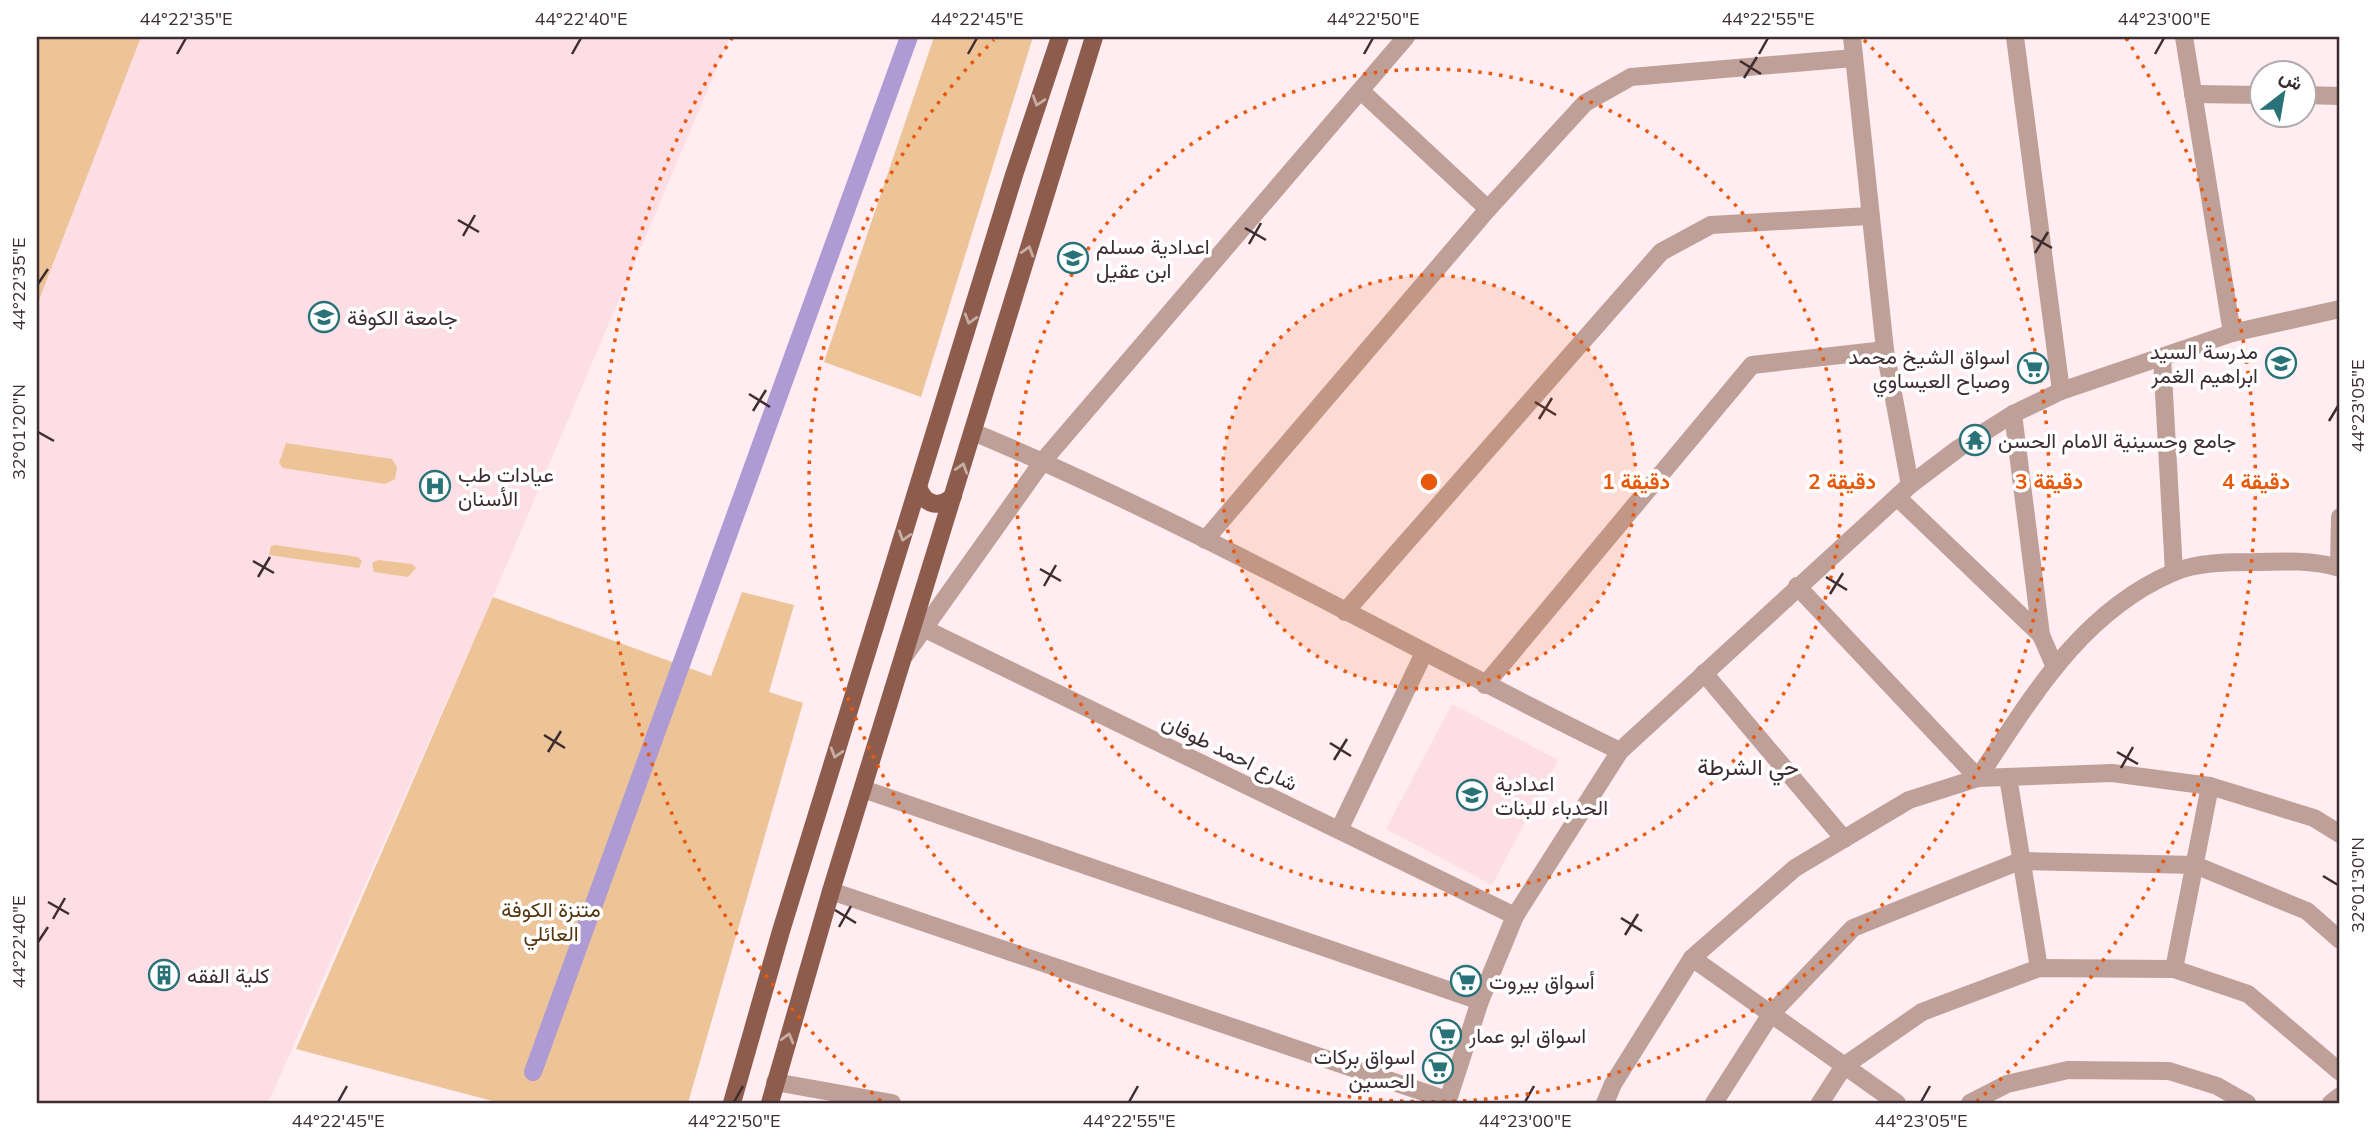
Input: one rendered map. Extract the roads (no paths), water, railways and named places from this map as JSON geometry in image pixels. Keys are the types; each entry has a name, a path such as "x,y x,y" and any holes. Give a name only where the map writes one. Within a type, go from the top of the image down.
{"main road":[{"path":"732,1103 781,931 1014,175 1060,37"},
{"path":"770,1103 831,891 1094,37"},
{"path":"919,489 927,501 936,504 946,503 953,496"}],"street":[{"path":"905,654 1043,461 1406,37"},
{"path":"1852,37 1869,216 1904,491 2041,635"},
{"path":"2015,37 2062,391"},
{"path":"2184,37 2232,333"},
{"path":"1205,540 1488,209 1585,103 1632,77 1854,58"},
{"path":"1361,90 1488,209"},
{"path":"2193,94 2248,95"},
{"path":"2318,96 2340,96"},
{"path":"1345,612 1661,252 1711,225 1869,216"},
{"path":"831,891 1447,1102 1480,1001 1515,916 1620,751 1797,586 1904,491 1959,448 2013,414 2062,391 2232,333 2340,309"},
{"path":"1485,685 1752,365 1885,349"},
{"path":"2162,357 2174,572"},
{"path":"2013,414 2041,635 2054,665"},
{"path":"973,432 1043,461 1205,540 1485,685 1620,751"},
{"path":"1978,778 2054,665 2115,605 2174,572 2229,562 2300,561 2339,568 2340,517"},
{"path":"1797,586 1978,778"},
{"name":"شارع احمد طوفان","path":"925,629 1515,916"},
{"path":"1339,830 1424,653"},
{"path":"1704,673 1844,839"},
{"path":"1605,1103 1613,1084 1692,958 1795,868 1909,800 1978,778 2112,773 2210,786 2314,818 2340,834"},
{"path":"2008,777 2039,968"},
{"path":"2174,969 2210,786"},
{"path":"863,789 1480,1001"},
{"path":"1714,1103 1771,1014 1853,928 2020,860 2195,865 2307,911 2340,940"},
{"path":"1692,958 1897,1103"},
{"path":"1821,1103 1844,1066 1922,1012 2039,968 2174,969 2248,994 2340,1072"},
{"path":"1970,1103 2007,1084 2068,1070 2169,1072 2217,1086 2247,1103"},
{"path":"775,1082 892,1103"},
{"path":"2331,1103 2340,1096"}],"waterway":[{"path":"533,1072 909,37"}],"place":[{"name":"اعدادية مسلم ابن عقيل","path":"1073,258"},
{"name":"جامعة الكوفة","path":"324,317"},
{"name":"مدرسة السيد ابراهيم الغمر","path":"2281,363"},
{"name":"اسواق الشيخ محمد وصباح العيساوي","path":"2033,368"},
{"name":"جامع وحسينية الامام الحسن","path":"1975,440"},
{"name":"عيادات طب الأسنان","path":"435,486"},
{"name":"اعدادية الحدباء للبنات","path":"1472,795"},
{"name":"كلية الفقه","path":"164,975"},
{"name":"أسواق بيروت","path":"1466,981"},
{"name":"اسواق ابو عمار","path":"1446,1035"},
{"name":"اسواق بركات الحسين","path":"1438,1068"}],"district":[{"name":"حي الشرطة","path":"1748,766"}],"park label":[{"name":"متنزة الكوفة العائلي","path":"551,921"}]}
